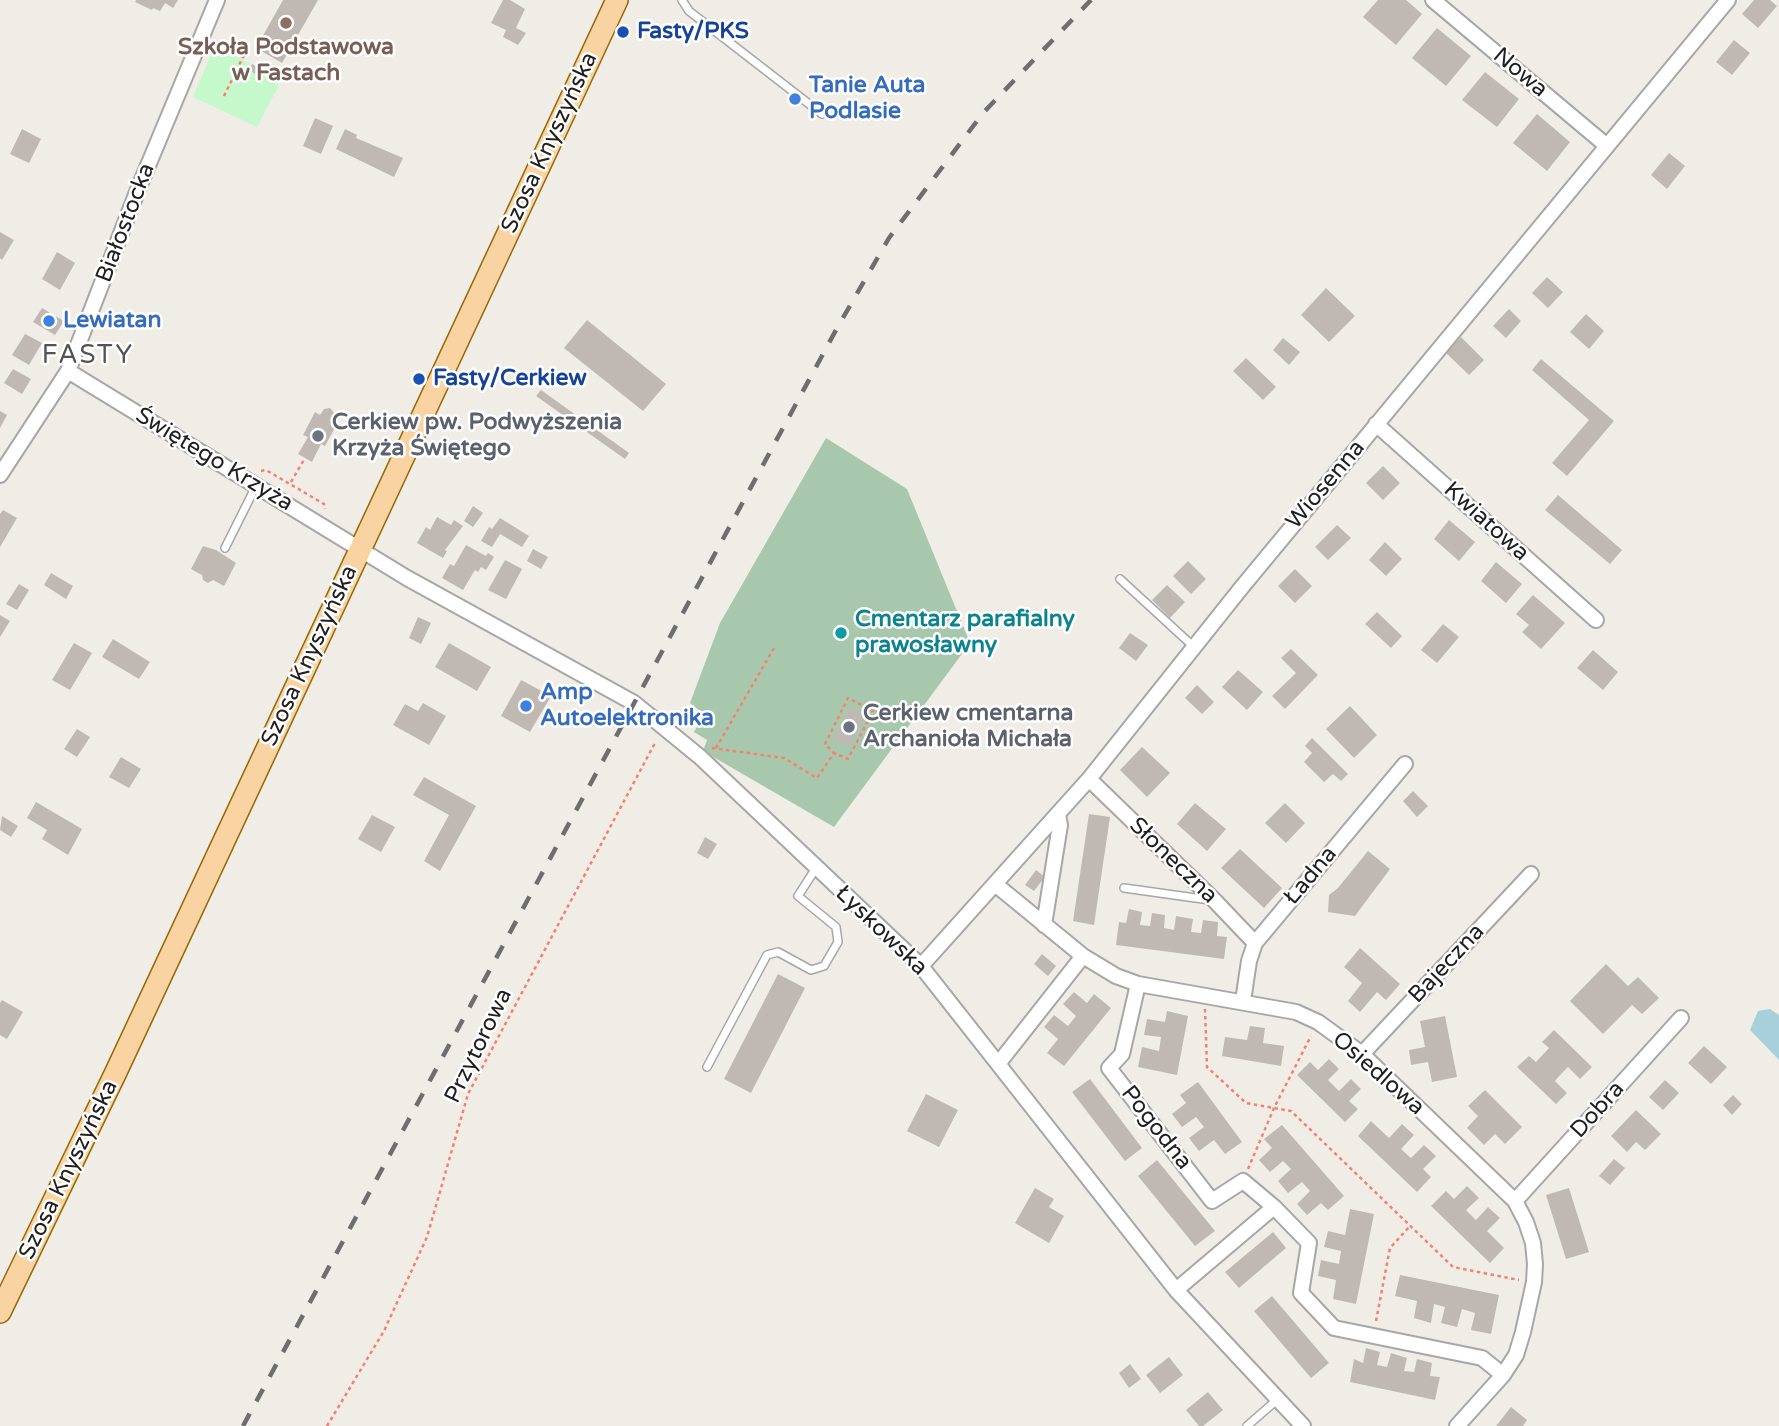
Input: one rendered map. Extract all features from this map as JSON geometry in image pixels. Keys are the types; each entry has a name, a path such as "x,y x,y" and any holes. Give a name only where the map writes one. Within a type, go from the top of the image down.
{"main road":[{"name":"Szosa Knyszyńska","path":"0,1311 116,1072 617,0"}],"street":[{"name":"Białostocka","path":"0,475 68,371 137,192 217,0"},
{"name":"Nowa","path":"1433,0 1607,146"},
{"name":"Wiosenna","path":"921,966 1089,779 1376,424 1728,0"},
{"name":"Świętego Krzyża","path":"68,371 360,548"},
{"name":"Kwiatowa","path":"1376,424 1596,620"},
{"name":"Łyskowska","path":"360,548 407,578 634,703 701,757 921,966 1176,1290 1303,1426"},
{"name":"Ładna","path":"1242,1001 1255,943 1405,764"},
{"name":"Słoneczna","path":"1089,779 1255,943"},
{"path":"1044,925 1060,825 1058,814"},
{"name":"Bajeczna","path":"1362,1054 1531,874"},
{"name":"Osiedlowa","path":"995,884 1083,956 1116,976 1138,984 1296,1012 1318,1022 1362,1054 1515,1201 1533,1243 1535,1264 1534,1282 1516,1354 1503,1375 1457,1426"},
{"path":"998,1064 1083,956"},
{"name":"Pogodna","path":"1138,984 1122,1054 1110,1068 1212,1201 1243,1181"},
{"name":"Dobra","path":"1515,1201 1681,1018"},
{"path":"1243,1181 1274,1207 1309,1243 1301,1293 1334,1328 1482,1358 1503,1375"},
{"path":"1176,1290 1274,1207"}],"lane":[{"path":"682,0 689,11 822,114"},
{"path":"225,548 257,486"},
{"path":"1120,579 1194,648"},
{"path":"707,1067 766,956 778,952 811,970 824,966 838,942 836,927 798,896 816,868"},
{"path":"1124,888 1215,901"},
{"path":"1247,1426 1278,1399"}],"path":[{"path":"224,96 243,57 248,53"},
{"path":"291,482 304,458"},
{"path":"716,748 774,648"},
{"path":"848,698 873,710 848,759 834,753 825,744 848,698"},
{"name":"Przytorowa","path":"327,1426 384,1331 427,1237 468,1094 664,726"},
{"path":"705,747 784,758 817,778 834,753"},
{"path":"1207,995 1207,1066 1246,1104 1291,1111 1453,1267 1534,1282"},
{"path":"1243,1181 1274,1108 1318,1022"},
{"path":"1373,1335 1390,1248 1410,1226"}],"green space":[{"path":"215,45 278,79 278,87 257,127 193,97"},
{"name":"Cmentarz parafialny prawosławny","path":"826,438 907,489 970,643 834,827 703,751 707,740 694,732 704,714 690,703 720,623"}],"water":[{"path":"1770,1009 1779,1015 1779,1060 1750,1030 1758,1011"}],"building":[{"path":"178,0 173,8 165,3 160,11 153,8 152,10 135,2"},
{"path":"283,0 318,0 282,63 256,48"},
{"path":"503,0 510,0 525,9 516,28 526,33 518,45 503,37 506,30 491,23"},
{"path":"1378,0 1406,0 1422,14 1396,45 1363,17"},
{"path":"1754,0 1770,0 1777,6 1758,28 1742,14"},
{"path":"1437,28 1471,56 1446,86 1412,58"},
{"path":"1734,40 1750,53 1732,75 1716,62"},
{"path":"252,64 260,68 257,75 249,70"},
{"path":"1485,72 1519,99 1497,127 1462,100"},
{"path":"1537,114 1570,142 1547,171 1513,143"},
{"path":"315,118 333,126 321,154 303,146"},
{"path":"22,129 41,139 29,163 10,154"},
{"path":"345,129 357,135 356,138 403,158 394,177 336,149"},
{"path":"1669,153 1685,166 1667,189 1651,175"},
{"path":"0,232 14,240 2,260 0,258"},
{"path":"57,252 75,263 60,290 42,279"},
{"path":"1547,277 1563,292 1548,308 1532,293"},
{"path":"1326,288 1355,316 1329,342 1301,315"},
{"name":"Lewiatan","path":"42,308 64,321 55,335 33,322"},
{"path":"1509,309 1521,321 1506,338 1493,326"},
{"path":"1586,314 1604,331 1589,349 1570,332"},
{"path":"587,320 666,384 643,411 564,348"},
{"path":"25,334 42,343 29,365 12,355"},
{"path":"1461,337 1484,360 1469,375 1446,353"},
{"path":"1283,338 1300,352 1289,365 1273,350"},
{"path":"1246,358 1276,387 1263,400 1233,371"},
{"path":"1541,359 1614,421 1567,476 1552,463 1589,420 1532,370"},
{"path":"13,369 31,379 22,394 4,383"},
{"path":"541,390 629,453 625,459 536,396"},
{"name":"Cerkiew pw. Podwyższenia Krzyża Świętego","path":"330,408 335,414 333,422 337,424 325,446 321,444 312,462 298,454 308,437 303,435 315,412 320,415 324,409"},
{"path":"0,411 7,415 0,428"},
{"path":"1383,466 1400,483 1383,500 1366,483"},
{"path":"1558,495 1622,550 1610,564 1545,510"},
{"path":"473,506 483,513 473,527 464,521"},
{"path":"3,510 17,518 0,547 0,514"},
{"path":"437,517 451,525 454,520 463,526 445,550 447,551 443,558 417,543 426,527 430,530"},
{"path":"500,518 529,536 522,547 500,534 492,547 481,541 489,527 492,529"},
{"path":"1449,520 1475,542 1459,561 1434,539"},
{"path":"1337,525 1351,538 1328,560 1315,547"},
{"path":"1385,542 1402,559 1386,576 1369,560"},
{"path":"466,545 486,556 488,553 494,557 486,570 481,567 478,572 475,570 463,590 442,578 450,564 454,566"},
{"path":"203,546 216,550 236,563 224,586 213,580 208,583 203,580 202,575 191,569"},
{"path":"533,549 548,557 541,569 527,561"},
{"path":"505,560 522,569 506,599 488,590"},
{"path":"1188,561 1206,579 1191,594 1173,576"},
{"path":"1496,562 1522,584 1506,603 1481,581"},
{"path":"1295,569 1312,586 1295,603 1278,586"},
{"path":"51,573 73,586 66,599 44,585"},
{"path":"19,584 29,590 17,610 6,604"},
{"path":"1167,585 1185,602 1170,618 1152,600"},
{"path":"1533,595 1565,623 1541,649 1522,632 1529,625 1516,614"},
{"path":"1377,612 1402,636 1391,648 1365,624"},
{"path":"0,615 10,621 0,637"},
{"path":"418,617 431,623 421,644 409,638"},
{"path":"1443,624 1459,637 1437,663 1421,650"},
{"path":"1130,633 1148,645 1136,661 1119,648"},
{"path":"113,639 150,662 139,679 102,657"},
{"path":"74,643 92,653 70,690 52,680"},
{"path":"449,643 491,667 477,691 435,667"},
{"path":"1291,649 1318,675 1285,709 1272,696 1296,673 1281,658"},
{"path":"1593,650 1618,672 1603,690 1577,668"},
{"path":"1238,670 1263,692 1247,710 1222,687"},
{"name":"Amp Autoelektronika","path":"521,680 551,696 530,732 501,716"},
{"path":"1197,685 1214,702 1202,714 1185,698"},
{"path":"423,703 446,716 429,745 393,725 405,704 418,711"},
{"path":"1350,706 1377,735 1354,758 1326,729"},
{"name":"Cerkiew cmentarna Archanioła Michała","path":"850,707 866,715 849,747 833,739"},
{"path":"77,729 90,737 77,757 64,749"},
{"path":"1312,738 1348,774 1341,781 1333,774 1324,782 1304,762 1312,753 1305,746"},
{"path":"1142,747 1170,773 1147,797 1120,770"},
{"path":"121,757 141,769 129,788 109,777"},
{"path":"424,777 476,806 440,871 424,861 449,815 413,795"},
{"path":"1413,791 1428,806 1417,817 1403,801"},
{"path":"36,802 82,829 68,855 42,839 47,830 27,818"},
{"path":"1195,803 1226,829 1207,851 1177,824"},
{"path":"1285,803 1305,823 1286,843 1265,823"},
{"path":"1089,814 1110,817 1094,925 1073,921"},
{"path":"372,815 395,827 381,852 358,839"},
{"path":"2,816 18,826 11,837 0,830"},
{"path":"705,837 717,844 708,859 697,853"},
{"path":"1240,849 1282,888 1264,908 1221,868"},
{"path":"1368,851 1390,869 1355,916 1328,912 1329,895"},
{"path":"1036,870 1045,877 1034,891 1025,885"},
{"path":"1129,909 1142,912 1140,925 1150,926 1152,913 1165,915 1164,928 1174,930 1176,916 1193,919 1191,932 1201,933 1203,920 1218,922 1217,936 1227,937 1224,959 1116,945 1119,922 1126,923"},
{"path":"1360,948 1400,984 1386,1000 1377,992 1360,1012 1348,1001 1362,983 1344,967"},
{"path":"1042,954 1056,966 1048,976 1034,964"},
{"path":"1606,964 1628,986 1638,977 1659,998 1642,1014 1632,1005 1603,1034 1570,1001"},
{"path":"778,974 805,988 751,1093 724,1079"},
{"path":"1074,992 1087,1003 1094,994 1111,1008 1064,1066 1047,1053 1058,1039 1044,1027 1054,1015 1068,1026 1076,1016 1063,1004"},
{"path":"2,1000 23,1012 7,1039 0,1035"},
{"path":"1167,1011 1188,1016 1177,1075 1138,1067 1142,1047 1159,1051 1161,1037 1144,1035 1147,1019 1165,1022"},
{"path":"1445,1016 1457,1077 1432,1082 1428,1062 1411,1065 1409,1050 1425,1047 1420,1021"},
{"path":"1250,1026 1265,1028 1263,1043 1284,1046 1281,1066 1222,1056 1225,1037 1247,1040"},
{"path":"1554,1030 1592,1067 1580,1079 1568,1067 1561,1074 1555,1081 1567,1093 1556,1104 1517,1067 1529,1056 1536,1062 1549,1048 1542,1042"},
{"path":"1704,1046 1727,1067 1711,1084 1688,1063"},
{"path":"1329,1059 1339,1069 1328,1080 1339,1091 1351,1079 1361,1089 1349,1101 1358,1109 1345,1122 1297,1075 1310,1062 1318,1070"},
{"path":"1090,1079 1142,1148 1125,1161 1072,1092"},
{"path":"1665,1080 1679,1093 1663,1110 1649,1097"},
{"path":"1198,1082 1242,1142 1225,1154 1214,1140 1199,1151 1189,1138 1204,1127 1196,1117 1182,1127 1172,1114 1186,1103 1180,1095"},
{"path":"1485,1090 1522,1127 1505,1144 1495,1134 1484,1145 1467,1128 1478,1116 1468,1106"},
{"path":"926,1094 958,1110 939,1147 907,1131"},
{"path":"1733,1095 1742,1104 1732,1115 1723,1105"},
{"path":"1636,1110 1661,1134 1645,1150 1636,1142 1627,1152 1611,1136"},
{"path":"1371,1121 1389,1138 1402,1124 1414,1135 1401,1149 1411,1158 1424,1145 1436,1156 1423,1169 1431,1177 1417,1192 1358,1136"},
{"path":"1282,1125 1344,1196 1328,1210 1321,1203 1307,1215 1297,1204 1310,1191 1302,1182 1288,1193 1278,1181 1291,1169 1283,1161 1270,1172 1259,1160 1272,1148 1264,1139"},
{"path":"1614,1159 1625,1168 1610,1185 1599,1176"},
{"path":"1157,1160 1215,1231 1195,1246 1138,1176"},
{"path":"1467,1186 1479,1198 1466,1210 1476,1220 1488,1207 1500,1218 1487,1231 1504,1248 1490,1263 1431,1206 1446,1191 1454,1199"},
{"path":"1035,1188 1054,1199 1049,1207 1064,1216 1049,1243 1015,1223"},
{"path":"1569,1188 1589,1252 1566,1259 1546,1195"},
{"path":"1350,1209 1374,1214 1356,1304 1333,1299 1336,1280 1318,1276 1321,1260 1339,1264 1341,1251 1324,1247 1328,1231 1345,1235"},
{"path":"1273,1232 1286,1248 1239,1288 1225,1272"},
{"path":"1400,1275 1499,1295 1491,1334 1471,1330 1475,1313 1462,1309 1457,1327 1441,1323 1445,1307 1434,1304 1431,1323 1414,1318 1417,1301 1395,1296"},
{"path":"1272,1296 1329,1363 1311,1378 1254,1311"},
{"path":"1366,1348 1380,1352 1377,1365 1387,1367 1391,1353 1407,1358 1404,1371 1414,1372 1417,1359 1432,1363 1430,1376 1440,1377 1435,1400 1350,1382 1354,1359 1363,1363"},
{"path":"1169,1357 1183,1375 1160,1393 1146,1375"},
{"path":"1130,1364 1141,1379 1129,1388 1119,1373"},
{"path":"1208,1392 1223,1410 1203,1426 1199,1426 1186,1410"},
{"path":"1511,1407 1527,1420 1523,1426 1496,1426"}],"railway":[{"path":"243,1426 836,330 889,238 983,113 1091,0"}],"place":[{"name":"Szkoła Podstawowa w Fastach","path":"286,23"},
{"name":"Fasty/PKS","path":"623,32"},
{"name":"Tanie Auta Podlasie","path":"795,99"},
{"name":"Lewiatan","path":"49,321"},
{"name":"Fasty/Cerkiew","path":"419,379"},
{"name":"Cerkiew pw. Podwyższenia Krzyża Świętego","path":"318,436"},
{"name":"Cmentarz parafialny prawosławny","path":"841,633"},
{"name":"Amp Autoelektronika","path":"526,706"},
{"name":"Cerkiew cmentarna Archanioła Michała","path":"849,727"}],"district":[{"name":"FASTY","path":"88,356"}]}
